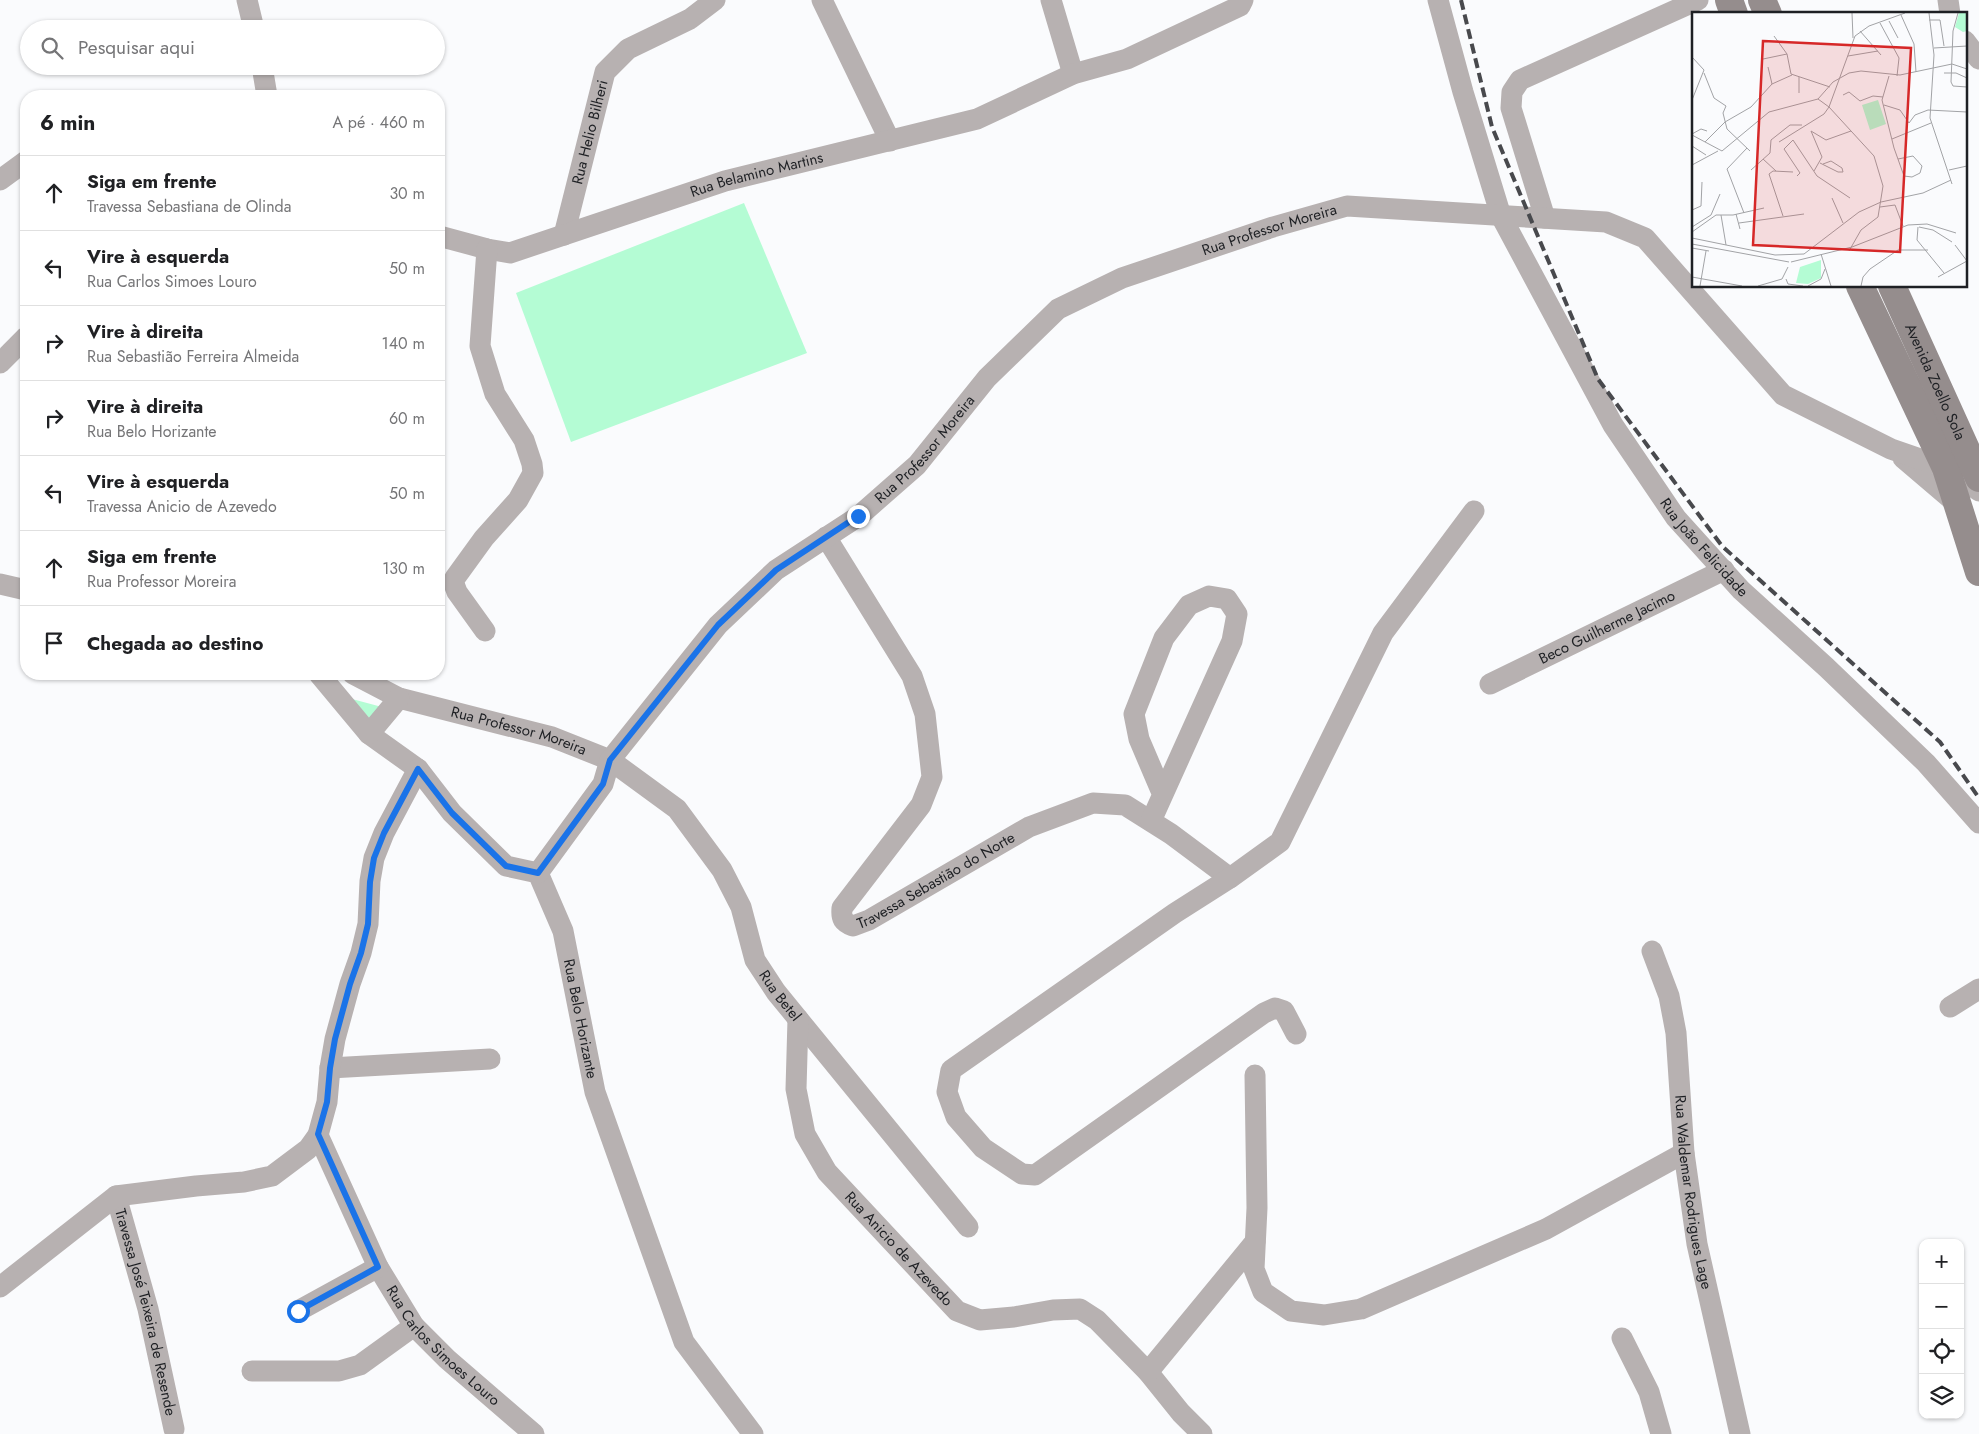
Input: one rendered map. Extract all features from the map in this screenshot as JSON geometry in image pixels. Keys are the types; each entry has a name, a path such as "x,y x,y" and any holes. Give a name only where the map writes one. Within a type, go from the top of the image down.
{"main road":[{"path":"1729,0 1733,12"},
{"path":"1762,0 1767,12"},
{"name":"Avenida Zoello Sola","path":"1861,288 1946,468 1968,498 1979,572"},
{"name":"Avenida Zoello Sola","path":"1893,288 1979,478"}],"street":[{"path":"247,0 252,20"},
{"name":"Rua Helio Bilheri","path":"564,235 605,72 628,49 690,19 716,0"},
{"path":"822,0 890,140"},
{"path":"1051,0 1073,74"},
{"name":"Rua João Felicidade","path":"1438,0 1463,92 1501,216 1613,425 1676,518 1741,590 1826,667 1926,763 1979,823"},
{"path":"1545,218 1511,108 1512,92 1520,80 1698,0"},
{"name":"Rua Belamino Martins","path":"445,238 510,253 725,181 977,119 1073,74 1127,59 1241,3"},
{"path":"1966,42 1979,59"},
{"path":"263,75 265,90"},
{"path":"0,180 20,165"},
{"name":"Rua Professor Moreira","path":"364,680 399,698 552,737 610,760 718,625 776,570 858,516 917,465 986,378 1058,309 1122,278 1273,227 1347,206 1606,222 1645,238 1784,395 1890,449"},
{"path":"485,631 457,592 455,578 484,538 518,500 527,486 533,468 524,440 496,394 480,346 487,249"},
{"path":"0,363 20,343"},
{"path":"1890,449 1946,468"},
{"path":"1890,449 1916,468 1968,498"},
{"path":"1296,1034 1284,1011 1275,1008 1264,1013 1035,1174 1022,1174 984,1148 956,1117 948,1092 951,1070 1280,842 1383,633 1474,511"},
{"name":"Travessa Sebastião do Norte","path":"826,537 912,676 925,714 932,777 921,805 842,908 841,916 845,923 853,926 869,920 1029,826 1093,803 1125,805 1151,821 1230,878"},
{"name":"Beco Guilherme Jacimo","path":"1490,684 1724,570"},
{"path":"0,584 20,589"},
{"path":"1151,821 1232,641 1237,614 1227,599 1209,596 1189,605 1164,638 1134,714 1139,738 1162,793"},
{"path":"324,680 369,734 418,769 452,813 506,866 538,873 603,784 610,760"},
{"path":"369,734 399,698"},
{"name":"Rua Betel","path":"610,760 677,809 722,870 741,907 756,960 776,992 968,1227"},
{"path":"0,1286 116,1196 244,1182 272,1176 308,1148 318,1134 327,1102 335,1039 368,924 370,882 374,858 384,833 418,769"},
{"name":"Rua Belo Horizante","path":"538,873 563,931 595,1092 684,1342 752,1434"},
{"name":"Rua Waldemar Rodrigues Lage","path":"1652,951 1669,996 1676,1033 1684,1153 1698,1244 1740,1434"},
{"path":"1950,1007 1979,988"},
{"name":"Rua Anicio de Azevedo","path":"798,1019 796,1089 805,1134 827,1172 957,1311 980,1320 1014,1317 1053,1310 1080,1309 1097,1320 1148,1372 1181,1413 1202,1434"},
{"path":"330,1068 490,1060"},
{"path":"1256,1076 1257,1208 1254,1269 1263,1292 1291,1311 1324,1315 1361,1309 1546,1230 1684,1153"},
{"name":"Rua Carlos Simoes Louro","path":"318,1134 378,1267 414,1326 453,1365 534,1434"},
{"name":"Travessa José Teixeira de Resende","path":"116,1196 148,1309 174,1429"},
{"path":"1148,1372 1255,1242"},
{"path":"298,1311 378,1267"},
{"path":"252,1371 339,1371 352,1368 414,1326"},
{"path":"1622,1338 1649,1392 1661,1434"}],"green space":[{"path":"744,203 807,353 571,442 516,293"},
{"path":"352,699 382,707 371,720"}],"railway":[{"path":"1461,0 1492,127 1598,379 1722,546 1940,742 1979,798"}],"route":[{"path":"298,1311 378,1267 318,1134 327,1102 335,1039 368,924 370,882 374,858 384,833 418,769 452,813 506,866 538,873 603,784 610,760 718,625 776,570 858,516"}]}
